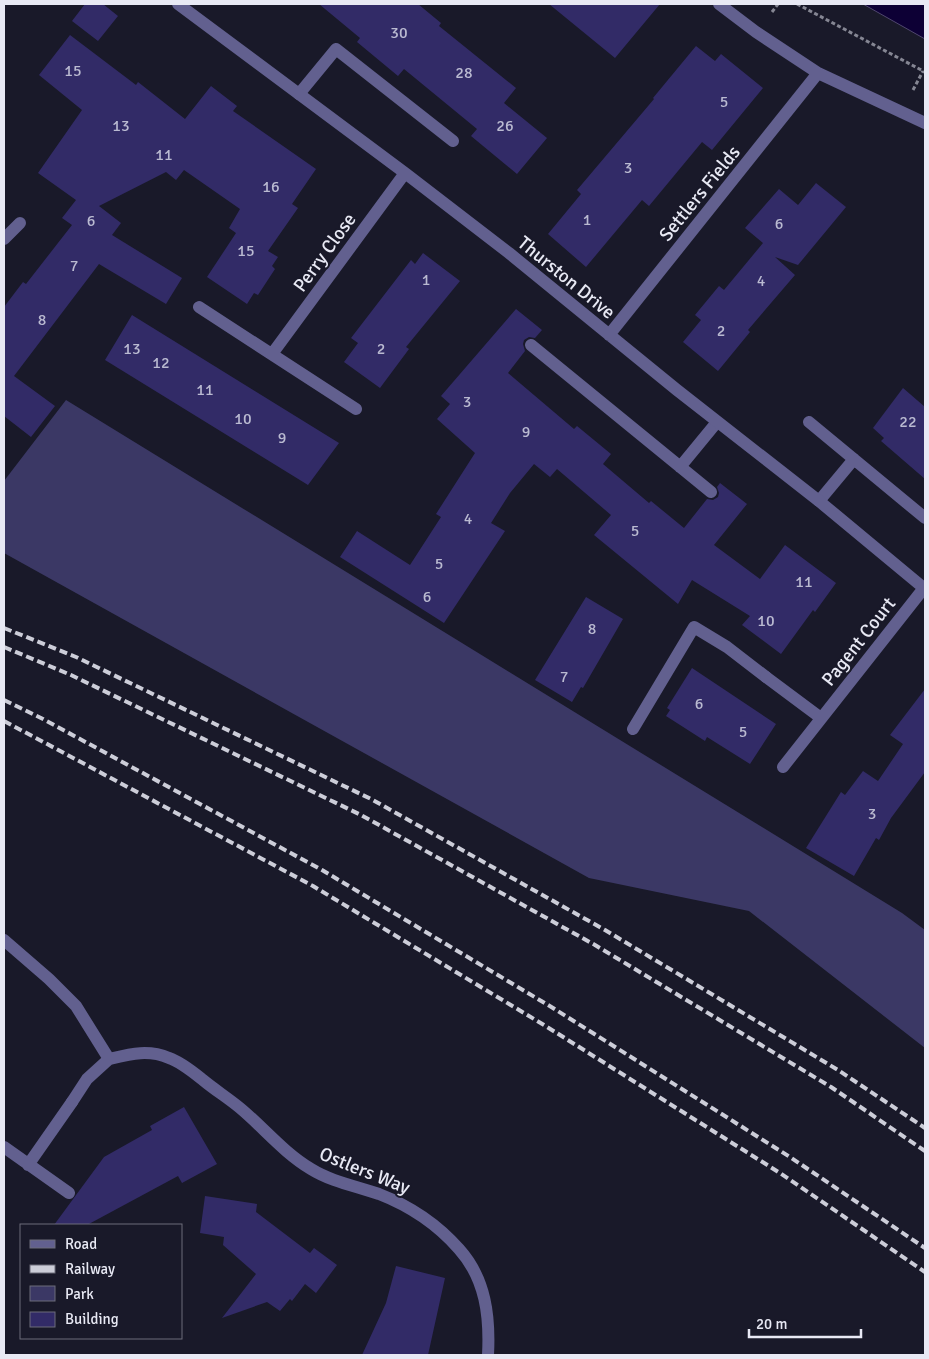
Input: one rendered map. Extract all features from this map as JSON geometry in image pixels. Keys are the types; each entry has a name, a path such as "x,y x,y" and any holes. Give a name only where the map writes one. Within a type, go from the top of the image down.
{"street":[{"name":"Thurston Drive","path":"178,4 405,172 509,253 925,588"},
{"path":"719,4 756,32 818,73 925,123"},
{"path":"300,94 336,49 453,141"},
{"name":"Settlers Fields","path":"609,335 818,73"},
{"name":"Perry Close","path":"272,354 405,172"},
{"path":"4,239 20,223"},
{"path":"199,307 356,409"},
{"path":"531,345 711,492"},
{"path":"680,467 717,422"},
{"path":"809,422 925,518"},
{"path":"819,501 854,459"},
{"name":"Pagent Court","path":"783,767 925,588"},
{"path":"633,729 694,627 727,647 821,718"},
{"path":"4,940 49,979 76,1006 110,1059"},
{"name":"Ostlers Way","path":"28,1164 87,1079 110,1059 137,1052 151,1052 170,1058 190,1070 240,1108 290,1155 313,1170 338,1182 378,1194 411,1209 436,1226 460,1250 480,1278 487,1313 490,1355"},
{"path":"4,1147 69,1193"}],"path":[{"path":"797,4 925,72"}],"green space":[{"path":"66,400 902,913 925,930 925,1048 749,911 589,878 4,553 4,481"}],"shaded area":[{"path":"863,4 925,4 925,39"}],"building":[{"path":"85,4 103,4 118,16 98,41 72,21"},
{"path":"319,4 418,4 441,23 439,26 516,88 504,103 547,138 517,174 471,136 477,129 404,69 398,76 357,42 360,38"},
{"path":"549,4 660,4 615,58"},
{"path":"70,35 136,85 138,82 185,119 211,86 237,106 233,111 316,169 292,204 298,208 268,251 278,257 272,266 275,269 258,295 254,293 247,304 207,277 236,233 229,228 240,209 184,170 176,180 166,172 99,206 121,223 112,235 182,278 166,304 99,264 14,376 55,406 31,437 4,416 4,307 23,282 26,284 72,225 62,218 76,200 38,173 82,110 39,75"},
{"path":"696,46 715,61 721,54 763,88 712,150 702,142 649,206 642,200 586,267 548,234 581,194 577,190"},
{"path":"816,183 846,207 798,265 775,257 795,275 748,330 750,332 718,371 683,342 701,320 695,315 719,286 724,290 763,243 745,228 779,189 798,205"},
{"path":"423,253 460,281 406,347 409,349 380,388 344,362 358,343 351,338 411,260 415,264"},
{"path":"516,309 542,330 535,338 529,337 524,340 525,351 508,373 574,429 577,426 611,454 603,464 649,503 651,501 684,528 707,499 713,500 718,497 717,487 720,483 747,504 714,545 760,579 785,545 836,583 815,612 813,610 781,654 742,625 750,616 692,580 678,604 594,535 611,515 557,469 550,477 534,464 510,493 491,523 505,531 444,623 340,557 357,531 410,565 441,517 436,514 475,453 437,419 450,404 441,396"},
{"path":"132,315 339,443 308,485 105,360"},
{"path":"903,388 925,407 925,479 881,441 884,438 873,428"},
{"path":"586,597 623,619 583,688 581,687 572,702 535,680"},
{"path":"692,668 776,724 750,764 707,737 705,741 666,716 670,710 667,708"},
{"path":"925,689 925,772 891,818 879,840 876,838 854,876 806,848 841,792 845,795 863,771 878,781 903,744 890,735"},
{"path":"184,1107 217,1164 182,1183 178,1176 89,1224 55,1224 104,1157 152,1130 150,1126"},
{"path":"205,1196 257,1204 256,1212 310,1253 314,1248 337,1265 316,1293 305,1284 292,1301 290,1299 280,1311 267,1302 222,1318 256,1274 223,1245 224,1237 200,1233"},
{"path":"396,1266 445,1278 428,1355 362,1355 386,1303"}],"railway":[{"path":"4,628 76,657 371,799 605,930 838,1070 925,1128"},
{"path":"4,647 71,675 361,815 595,945 831,1087 925,1151"},
{"path":"4,700 43,719 322,870 553,1008 790,1157 925,1248"},
{"path":"4,721 313,886 544,1025 780,1173 925,1272"}]}
